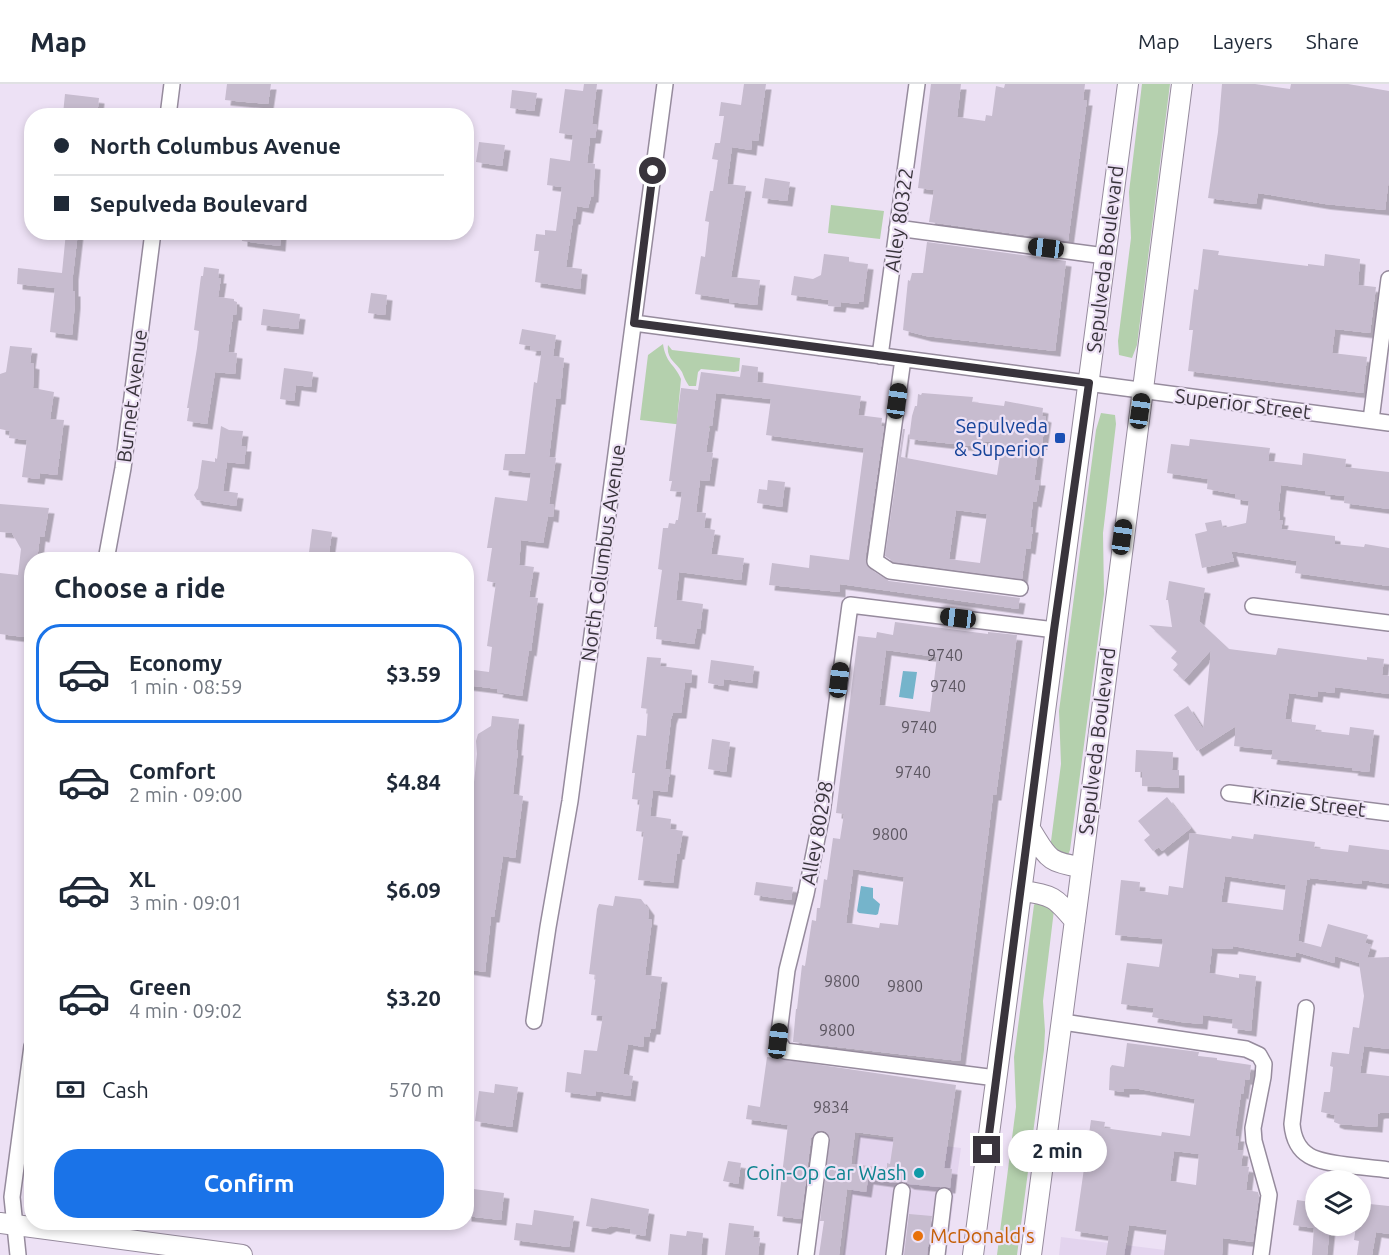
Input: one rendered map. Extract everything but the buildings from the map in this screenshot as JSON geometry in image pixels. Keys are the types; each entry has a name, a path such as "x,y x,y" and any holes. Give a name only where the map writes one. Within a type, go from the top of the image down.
{"main road":[{"name":"Sepulveda Boulevard","path":"973,1255 1128,84"},
{"name":"Sepulveda Boulevard","path":"1031,1255 1063,1022 1182,84"},
{"path":"1030,829 1047,855 1058,863 1081,867"},
{"path":"1021,891 1041,893 1058,901 1075,921"},
{"path":"8,1224 24,1226"},
{"path":"53,1230 242,1255"}],"street":[{"path":"169,108 172,84"},
{"name":"North Columbus Avenue","path":"534,1021 570,801 664,84"},
{"name":"Alley 80322","path":"880,356 916,84"},
{"path":"897,228 1105,256"},
{"name":"Burnet Avenue","path":"107,552 123,468 152,240"},
{"path":"1371,420 1389,279"},
{"name":"Superior Street","path":"634,323 1389,423"},
{"path":"903,359 875,561 890,571 1020,588"},
{"name":"Alley 80298","path":"996,1078 785,1051 778,1041 787,970 806,894 822,813 850,605 1054,630"},
{"path":"1252,606 1389,623"},
{"name":"Kinzie Street","path":"1229,793 1389,813"},
{"path":"1306,1008 1292,1124 1293,1136 1298,1146 1320,1162 1389,1170"},
{"path":"1063,1022 1246,1049 1259,1055 1264,1064 1263,1077 1253,1128 1254,1141 1269,1195 1261,1255"},
{"path":"18,1255 8,1224 24,1106"},
{"path":"806,1255 821,1140"},
{"path":"894,1255 902,1191"},
{"path":"937,1255 944,1196"}],"shaded area":[{"path":"859,1135 961,1148 946,1255 843,1255"},
{"path":"1061,1237 1197,1254 1198,1255 1059,1255"}],"green space":[{"path":"1142,84 1170,84 1137,345 1132,358 1119,355 1118,341 1131,238 1129,192"},
{"path":"831,205 884,211 880,239 828,233"},
{"path":"663,344 668,360 681,379 677,421 710,426 710,428 640,420 648,355"},
{"path":"668,345 672,350 740,358 739,371 701,369 698,372 696,386 689,386 682,372 670,357"},
{"path":"1101,413 1115,415 1116,424 1103,533 1104,594 1068,855 1050,849 1061,764 1059,711 1096,430"},
{"path":"1038,900 1054,910 1043,1001 1044,1050 1017,1255 997,1255 1016,1107 1014,1057 1034,905"}],"water":[{"path":"903,671 917,672 913,699 899,697"},
{"path":"861,886 873,888 873,898 880,904 878,914 857,911"}],"place":[{"name":"Sepulveda & Superior","path":"1060,438"},
{"name":"Coin-Op Car Wash","path":"919,1173"},
{"name":"McDonald's","path":"918,1236"}],"route":[{"path":"653,171 634,323 1089,383 1054,630 987,1150"}]}
